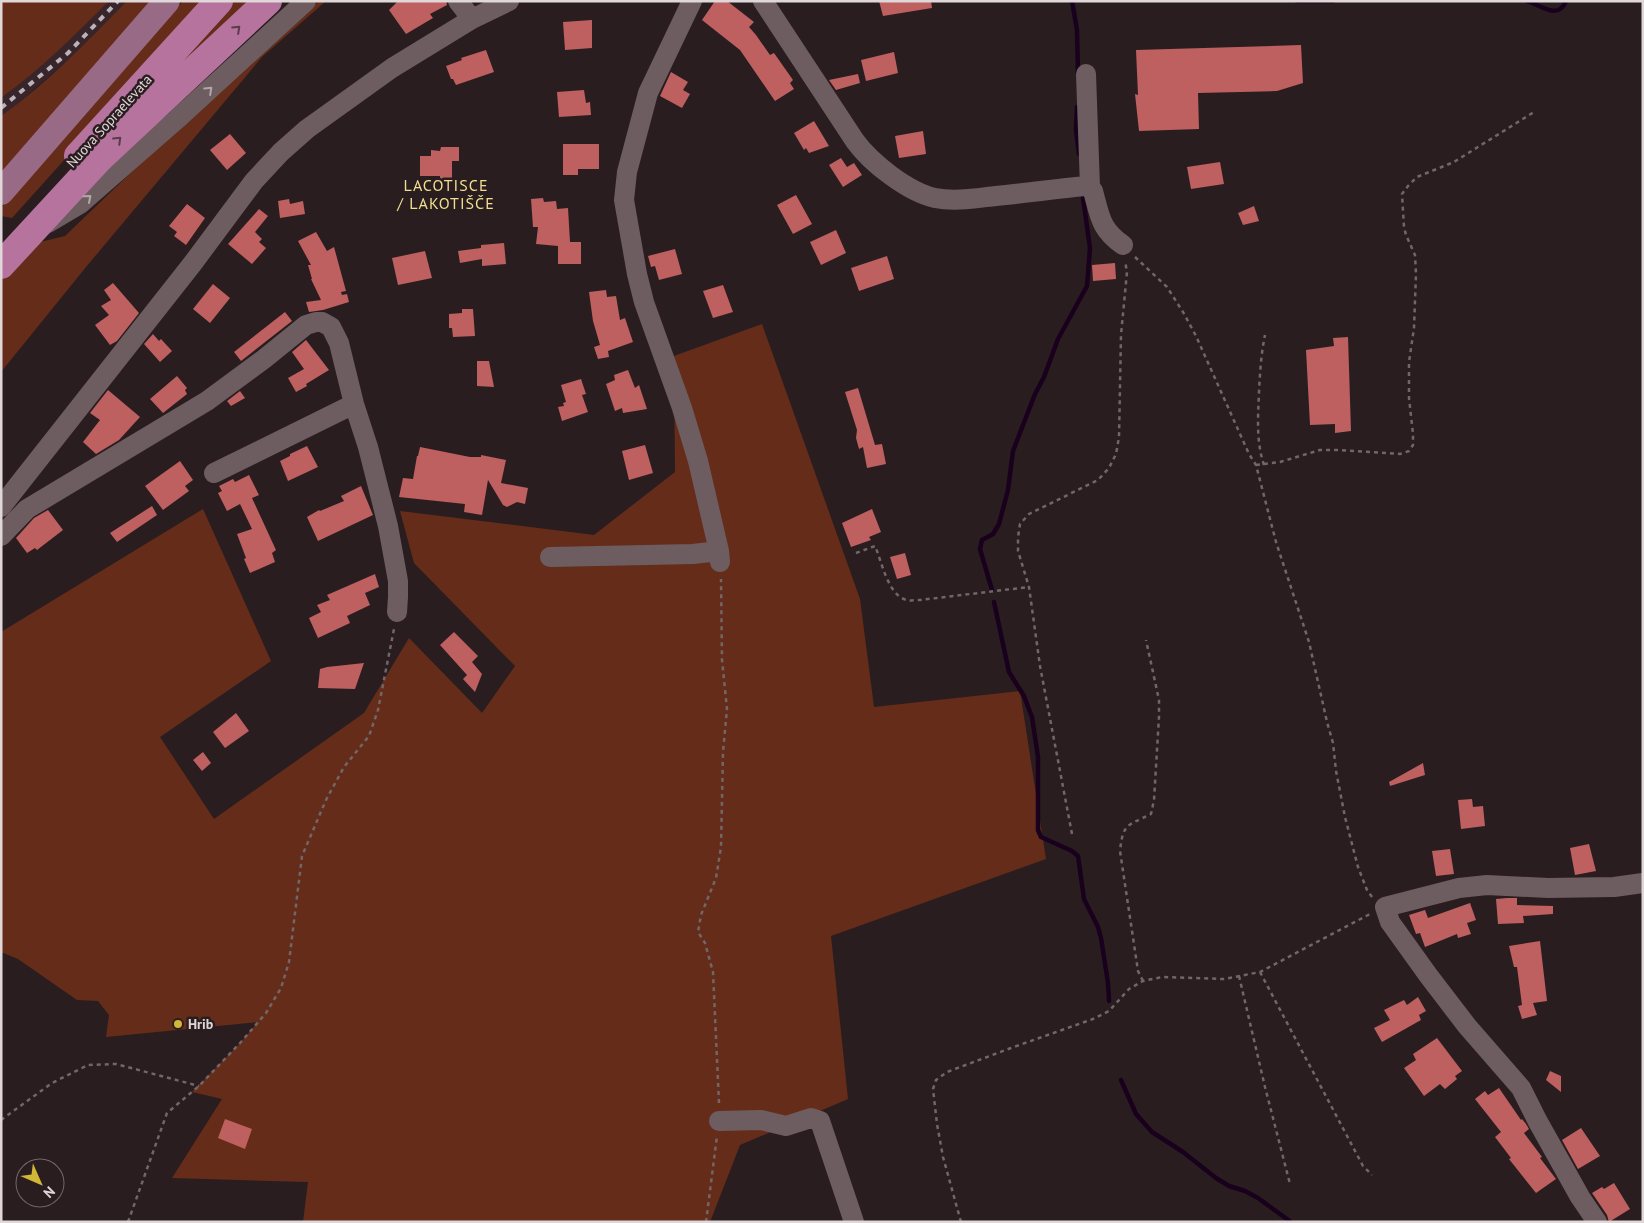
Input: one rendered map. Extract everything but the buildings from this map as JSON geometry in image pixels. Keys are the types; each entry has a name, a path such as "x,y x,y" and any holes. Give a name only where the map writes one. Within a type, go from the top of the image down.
{"highway":[{"name":"Nuova Sopraelevata","path":"1,243 219,1"},
{"path":"1,265 99,159 268,1"}],"main road":[{"path":"1,192 167,1"}],"street":[{"path":"31,233 80,204 183,114 306,1"},
{"path":"458,1 472,20"},
{"path":"1,507 193,263 254,181 281,152 306,129 392,68 472,20 509,1"},
{"path":"550,557 693,554 720,557 698,461 642,295 624,200 627,172 648,93 692,1"},
{"path":"763,1 864,154 913,189 932,197 949,199 1084,186 1090,187"},
{"path":"1086,74 1090,187 1093,191 1102,224 1108,234 1123,245"},
{"path":"1,536 27,509 206,401 264,359 306,325 316,322 327,324 335,332 339,343 388,526 398,582 397,612"},
{"path":"214,473 354,404"},
{"path":"1597,1222 1580,1197 1521,1088 1472,1032 1439,990 1390,922 1385,907 1459,888 1487,885 1558,888 1614,887 1643,882"},
{"path":"719,1122 761,1120 786,1126 811,1118 820,1121 854,1222"}],"path":[{"path":"1256,465 1280,462 1320,450 1400,454 1409,451 1413,445 1409,362 1414,328 1416,274 1415,255 1404,227 1402,194 1417,177 1454,162 1534,112"},
{"path":"1123,245 1167,288 1183,312 1196,336 1249,454 1256,465 1276,542 1309,642 1333,743 1340,797 1358,867 1367,890 1375,901 1385,907"},
{"path":"1072,834 1042,680 1029,587 1018,551 1018,538 1020,524 1030,514 1098,480 1109,468 1116,454 1119,437 1121,335 1127,272 1123,245"},
{"path":"1264,335 1261,352 1257,421 1259,448 1264,465"},
{"path":"856,553 875,546 893,591 907,600 1029,587"},
{"path":"706,1222 719,1122 720,1088 713,972 698,932 701,915 716,878 721,847 726,709 722,660 720,557"},
{"path":"128,1222 155,1142 167,1113 199,1086 266,1013 281,988 289,962 302,856 326,800 344,768 369,736 380,701 397,612"},
{"path":"1143,981 1138,971 1120,851 1122,832 1132,823 1151,814 1154,800 1159,717 1158,700 1146,640"},
{"path":"961,1222 938,1132 933,1089 936,1080 947,1072 1093,1019 1109,1011 1129,989 1143,981 1162,977 1224,979 1260,972 1385,907"},
{"path":"1260,972 1363,1166 1372,1175"},
{"path":"1239,976 1290,1184"},
{"path":"1,1120 52,1083 88,1065 116,1064 199,1086"}],"shaded area":[{"path":"1,1 109,1 43,64 1,98"},
{"path":"109,1 127,1 69,59 1,116 1,98 68,41"},
{"path":"127,1 154,1 1,178 1,116 51,76"},
{"path":"183,1 207,1 12,218 1,216 1,208"},
{"path":"234,1 258,1 164,80"},
{"path":"319,1 326,1 262,57 86,267 1,372 1,278 32,244 65,236 241,67"},
{"path":"762,324 860,599 874,707 1020,691 1046,859 831,936 848,1099 740,1145 710,1222 303,1222 308,1182 172,1178 222,1099 192,1092 258,1022 106,1037 109,1015 98,1001 77,1000 18,959 1,952 1,632 203,509 271,661 160,737 214,819 364,713 409,638 482,713 515,666 414,563 400,511 594,535 675,472 674,356"}],"waterway":[{"path":"1072,1 1077,30 1078,74"},
{"path":"1297,1 1333,1"},
{"path":"1527,1 1554,11 1563,7 1566,1"},
{"path":"1077,107 1076,130 1079,154"},
{"path":"992,590 980,549 982,540 993,534 999,524 1008,490 1013,451 1058,339 1087,286 1090,248 1083,198"},
{"path":"994,602 1009,672 1024,696 1032,717 1038,757 1038,830 1041,837 1072,851 1078,856 1084,899 1098,927 1101,938 1109,1001"},
{"path":"1121,1080 1136,1114 1152,1132 1183,1152 1216,1178 1229,1186 1258,1198 1291,1222"}],"railway":[{"path":"1,108 68,53 118,1"}],"place":[{"name":"Hrib","path":"178,1024"}],"district":[{"name":"LACOTISCE / LAKOTIŠČE","path":"446,194"}]}
